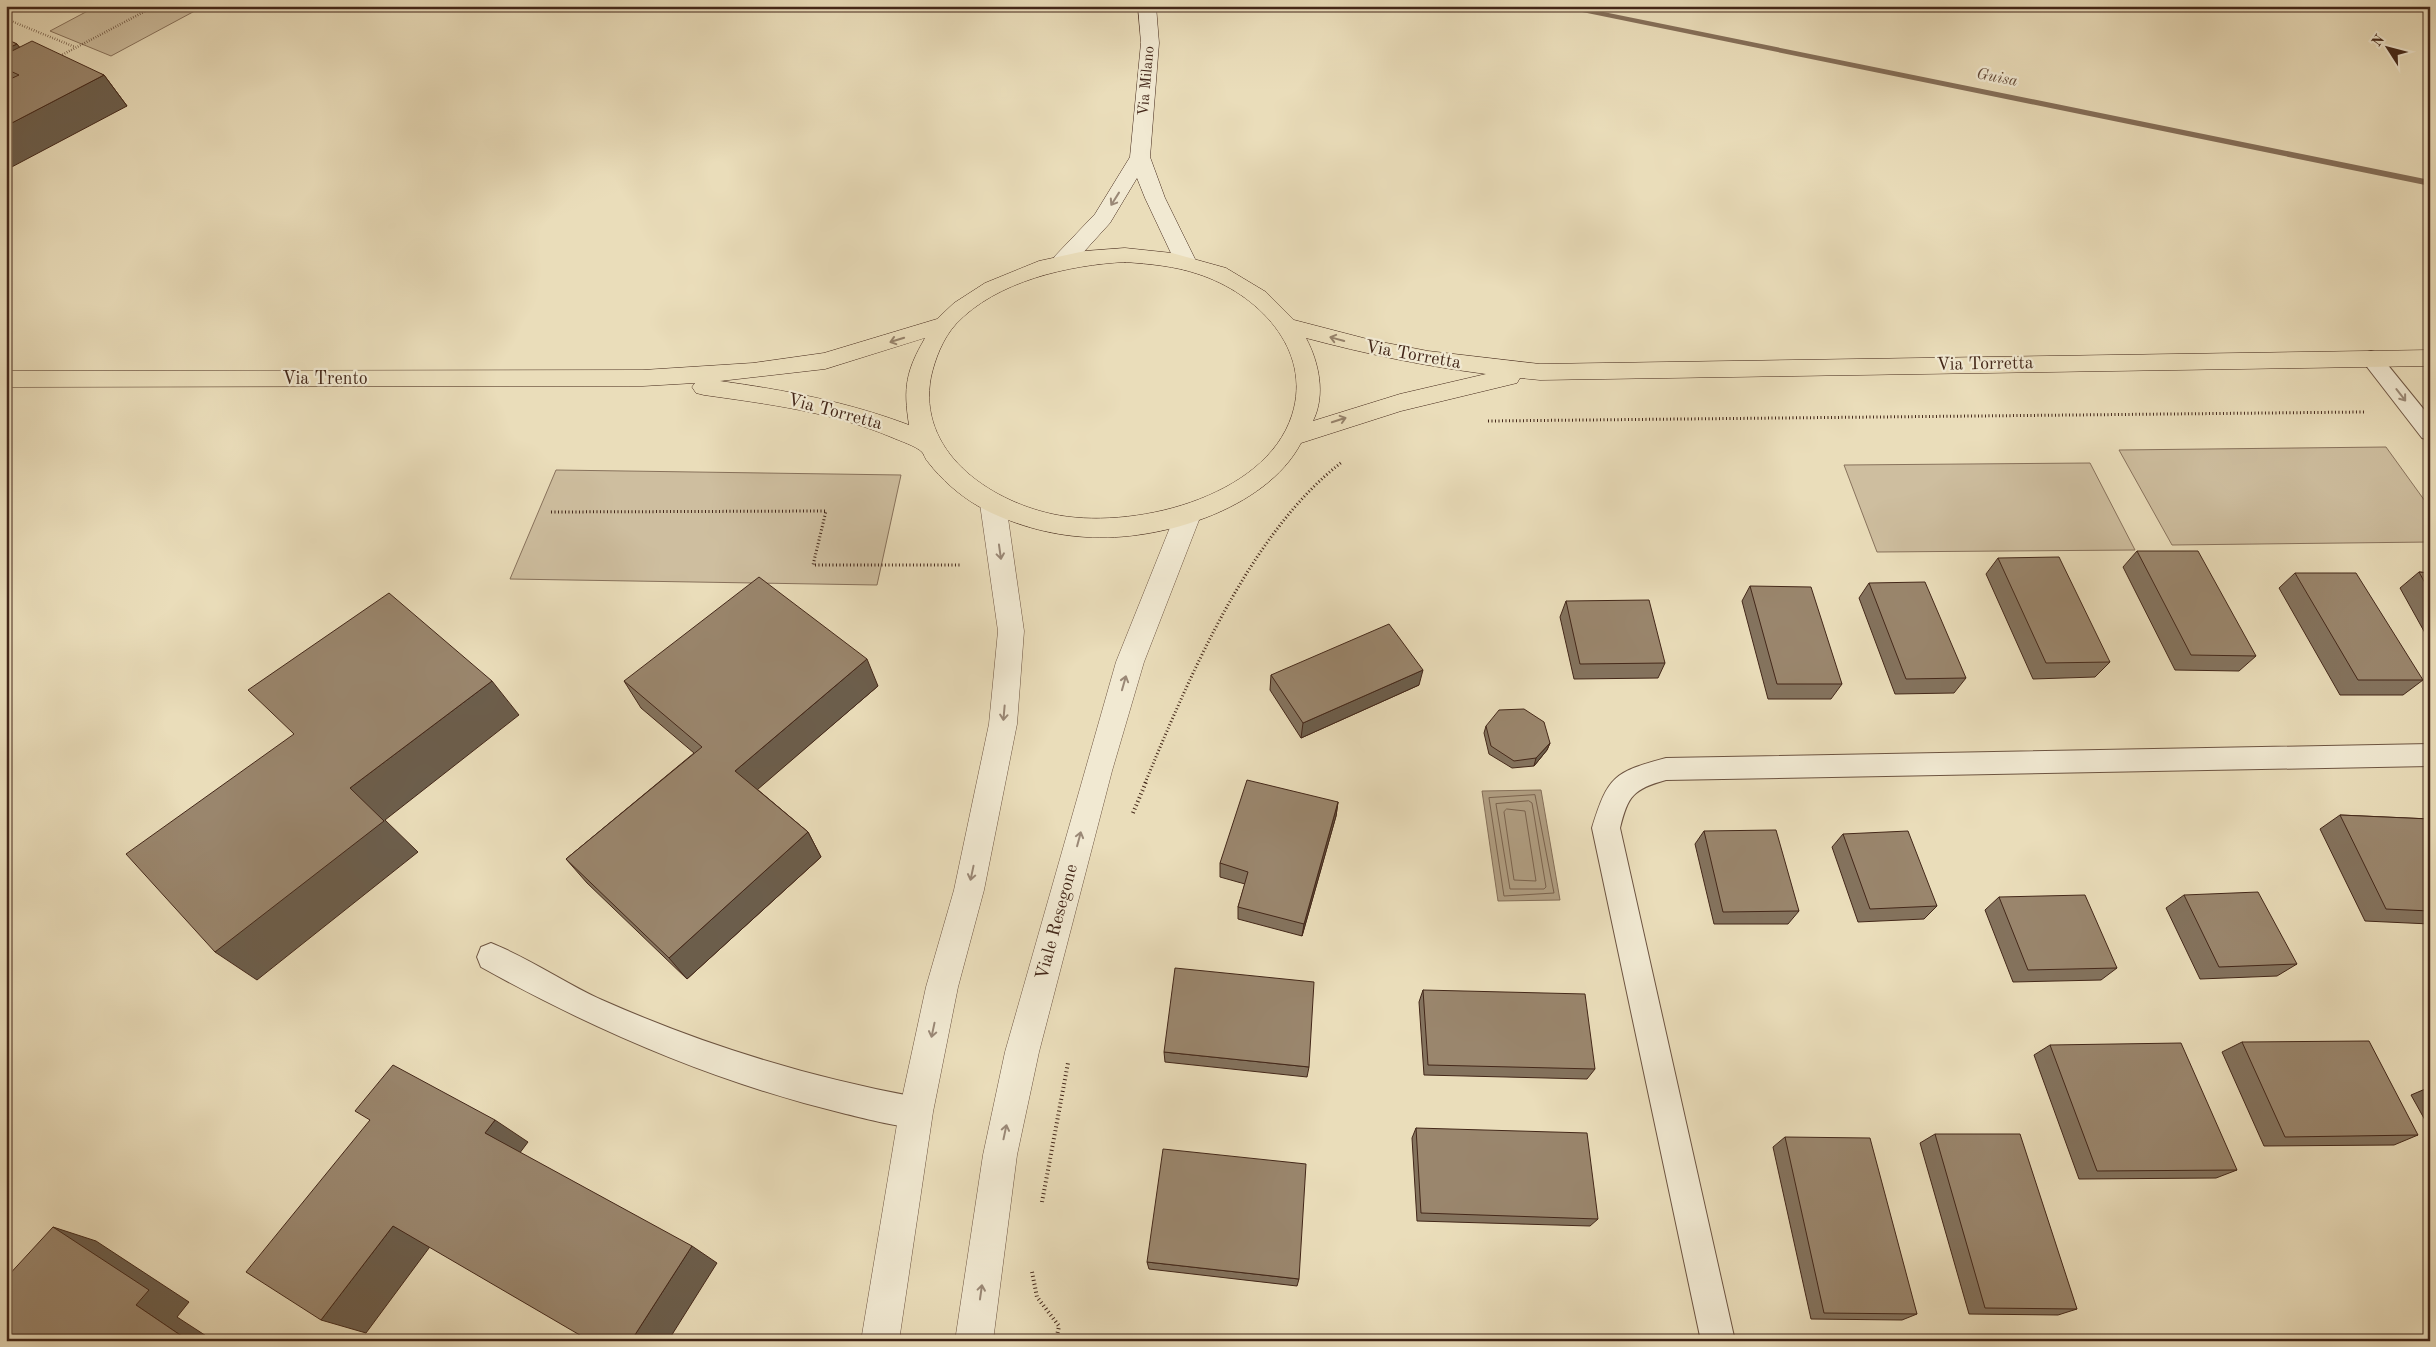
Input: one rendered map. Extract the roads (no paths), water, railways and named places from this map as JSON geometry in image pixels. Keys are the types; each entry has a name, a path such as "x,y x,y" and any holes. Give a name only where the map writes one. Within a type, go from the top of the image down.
{"main road":[{"path":"1125,255 1186,263 1218,273 1246,287 1270,305 1289,326 1305,361 1308,379 1307,399 1302,418 1281,456 1242,489 1188,515 1123,527 1088,528 1054,524 1022,516 993,504 958,481 944,468 927,444 918,418 916,399 917,380 923,361 944,324 968,304 996,286 1028,271 1063,261 1125,255"},
{"name":"Via Torretta","path":"766,370 825,361 944,324"},
{"name":"Via Torretta","path":"1289,326 1371,348 1428,359 1540,372 2430,358"},
{"name":"Via Trento","path":"6,379 643,378 766,370"},
{"name":"Via Torretta","path":"1293,437 1337,421 1449,389 1540,372"},
{"name":"Via Trento","path":"643,378 740,391"},
{"name":"Via Torretta","path":"740,391 807,401 885,425 927,444"}],"street":[{"name":"Via Milano","path":"1140,157 1150,43 1147,6"},
{"path":"1063,261 1103,218 1140,157"},
{"path":"1140,157 1155,198 1186,263"},
{"path":"880,1341 916,1112 942,987 969,890 1003,724 1011,631 993,504"},
{"name":"Viale Resegone","path":"974,1341 1000,1155 1022,1052 1098,771 1130,662 1188,515"}],"lane":[{"path":"2371,358 2430,432"},
{"path":"1718,1341 1606,828 1615,796 1637,777 1666,769 2430,755"},
{"path":"491,957 542,984 654,1037 746,1070 808,1089 877,1106 916,1112"}],"water":[{"path":"1541,790 1560,900 1498,901 1482,791"}],"waterway":[{"name":"Guisa","path":"1558,6 2430,183"}]}
